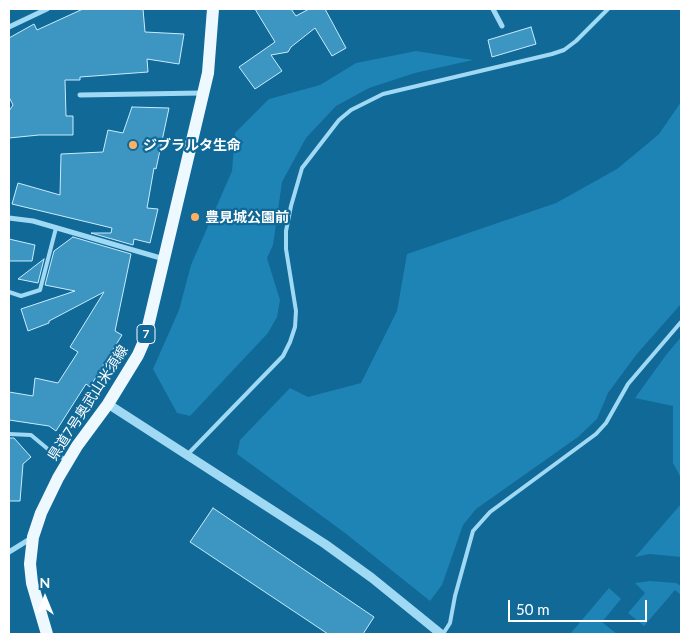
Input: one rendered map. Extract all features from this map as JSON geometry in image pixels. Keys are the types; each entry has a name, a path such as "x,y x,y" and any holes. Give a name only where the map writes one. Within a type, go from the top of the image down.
{"main road":[{"name":"県道7号奥武山米須線","path":"47,634 32,583 30,564 33,537 50,492 68,461 108,404 138,355 145,338 203,93 211,49 213,9"}],"street":[{"path":"9,27 46,9"},
{"path":"492,9 502,26"},
{"path":"80,95 203,93"},
{"path":"9,218 33,221 164,259"},
{"path":"108,404 325,544 372,578 442,634"},
{"path":"9,552 33,537"}],"lane":[{"path":"187,455 283,356 290,342 296,327 296,310 288,262 286,231 302,168 338,120 350,110 383,94 564,50 576,41 608,9"},
{"path":"9,292 21,296 40,290 56,228"},
{"path":"442,634 450,624 455,596 473,531 490,512 596,434 606,423 628,384 681,322"},
{"path":"9,434 31,435 49,450 68,461"}],"shaded area":[{"path":"416,51 473,60 415,73 369,88 336,106 306,138 282,182 273,245 267,258 280,300 277,317 268,333 190,416 177,413 153,369 179,310 191,265 232,171 235,133 269,99 320,85 356,63"},
{"path":"681,102 681,304 636,355 608,393 597,419 578,437 476,509 463,525 442,585 430,601 345,533 237,454 240,440 290,388 308,397 361,383 397,311 407,254 556,203 617,169 659,134"},
{"path":"681,337 681,478 673,463 673,406 635,398"},
{"path":"681,504 681,557 650,554 635,557"},
{"path":"650,581 676,583 681,586 681,595 675,590 644,626 628,613 645,593 635,583"},
{"path":"609,588 621,599 602,622 617,634 570,634"}],"building":[{"path":"83,9 143,9 145,32 184,34 179,64 147,59 148,72 80,77 80,80 65,80 66,116 73,116 73,135 39,135 9,138 9,111 13,105 9,97 9,38 34,24 37,30"},
{"path":"255,9 291,9 296,16 309,9 325,9 346,48 332,56 315,28 291,47 288,52 271,55 282,71 255,89 239,67 275,42"},
{"path":"531,27 536,44 492,57 488,40"},
{"path":"132,107 169,108 156,169 154,168 147,208 158,209 150,243 134,239 133,245 91,233 111,233 112,228 12,204 18,183 60,195 61,154 103,152 108,130 123,133"},
{"path":"73,237 131,254 115,331 122,335 90,387 86,384 56,431 49,426 9,420 9,392 33,396 35,378 58,383 78,352 70,347 104,292 49,321 49,323 28,331 21,309 75,291 45,285 54,251"},
{"path":"9,239 35,245 32,261 9,261"},
{"path":"44,259 38,283 18,279"},
{"path":"9,438 14,438 31,457 23,464 20,501 9,501"},
{"path":"213,508 374,617 363,634 328,634 190,542"}],"place":[{"name":"ジブラルタ生命","path":"133,145"},
{"name":"豊見城公園前","path":"195,217"}]}
